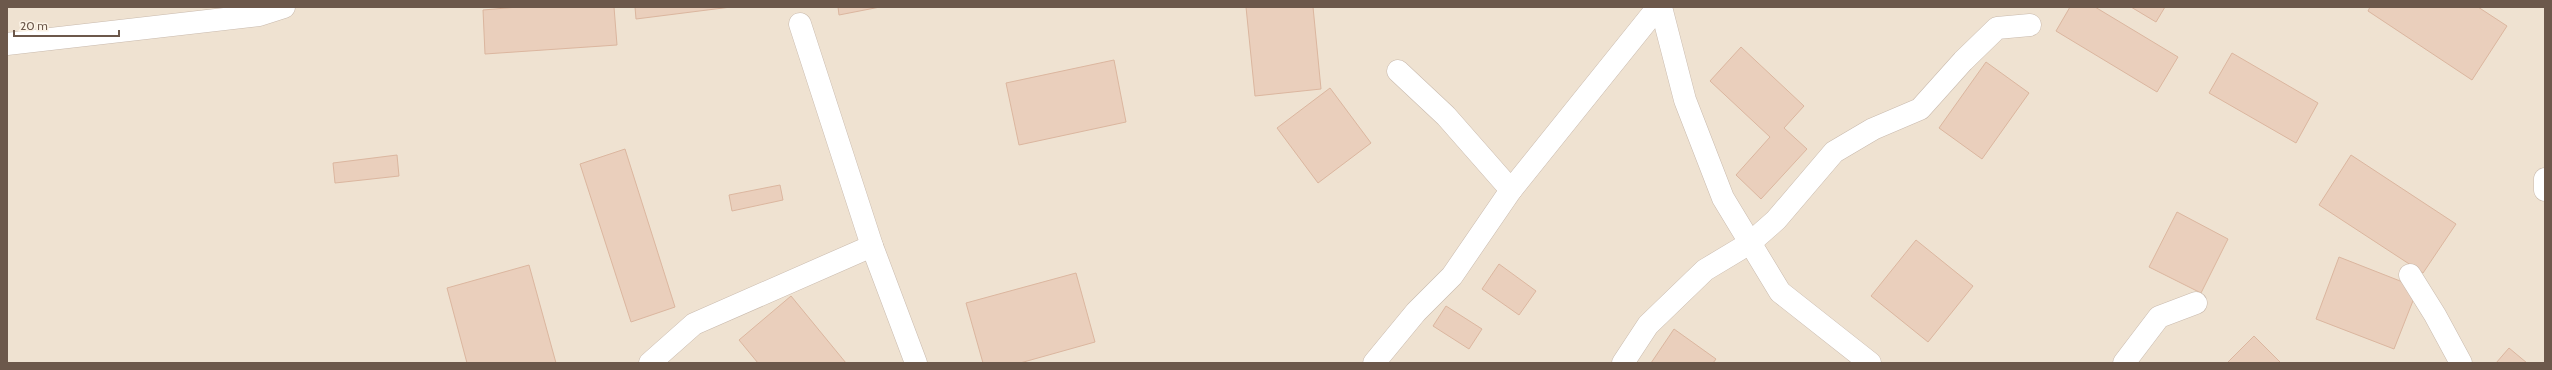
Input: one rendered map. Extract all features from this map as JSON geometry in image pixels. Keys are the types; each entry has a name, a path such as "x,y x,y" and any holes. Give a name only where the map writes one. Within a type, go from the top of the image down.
{"street":[{"path":"7,44 259,16 284,7"},
{"path":"1374,363 1389,352 1416,312 1452,276 1511,190 1659,7"},
{"path":"1659,7 1685,100 1722,198 1780,292 1870,363"},
{"path":"800,24 872,246 916,363"},
{"path":"1623,363 1648,324 1705,270 1750,243 1776,220 1834,152 1873,129 1920,109 1963,61 1997,28 2030,25"},
{"path":"1398,71 1446,116 1511,190"},
{"path":"2545,179 2545,190"},
{"path":"650,363 694,324 872,246"},
{"path":"2410,275 2435,315 2461,363"},
{"path":"2124,363 2158,317 2196,303"}],"shaded area":[{"path":"7,7 2545,7 2545,363 7,363"}],"building":[{"path":"518,7 614,7 617,45 485,54 483,10"},
{"path":"635,7 731,7 636,19"},
{"path":"838,7 880,7 839,15"},
{"path":"1246,7 1313,7 1321,89 1255,96"},
{"path":"2070,7 2095,7 2178,57 2157,92 2056,31"},
{"path":"2131,7 2165,7 2156,22"},
{"path":"2370,7 2478,7 2507,26 2472,80 2368,11"},
{"path":"1741,47 1804,106 1784,128 1807,149 1761,199 1736,175 1770,137 1710,81"},
{"path":"2232,53 2318,103 2296,143 2209,93"},
{"path":"1114,60 1126,122 1019,145 1006,83"},
{"path":"1986,62 2029,93 1982,159 1939,128"},
{"path":"1330,88 1371,143 1318,183 1277,128"},
{"path":"625,149 675,307 631,322 580,164"},
{"path":"397,155 399,176 335,183 333,163"},
{"path":"2351,155 2456,224 2423,273 2319,205"},
{"path":"780,185 783,200 732,211 729,195"},
{"path":"2177,212 2228,239 2201,293 2149,267"},
{"path":"1916,240 1973,286 1928,342 1871,296"},
{"path":"2339,257 2418,288 2394,349 2316,319"},
{"path":"1499,264 1536,291 1519,315 1482,289"},
{"path":"529,265 556,363 467,363 447,288"},
{"path":"1076,273 1095,342 1020,363 983,363 966,303"},
{"path":"791,296 846,363 758,363 739,340"},
{"path":"1446,306 1482,329 1469,349 1433,326"},
{"path":"1674,329 1716,359 1713,363 1651,363"},
{"path":"2254,336 2281,363 2227,363"},
{"path":"2509,348 2527,363 2496,363"}]}
